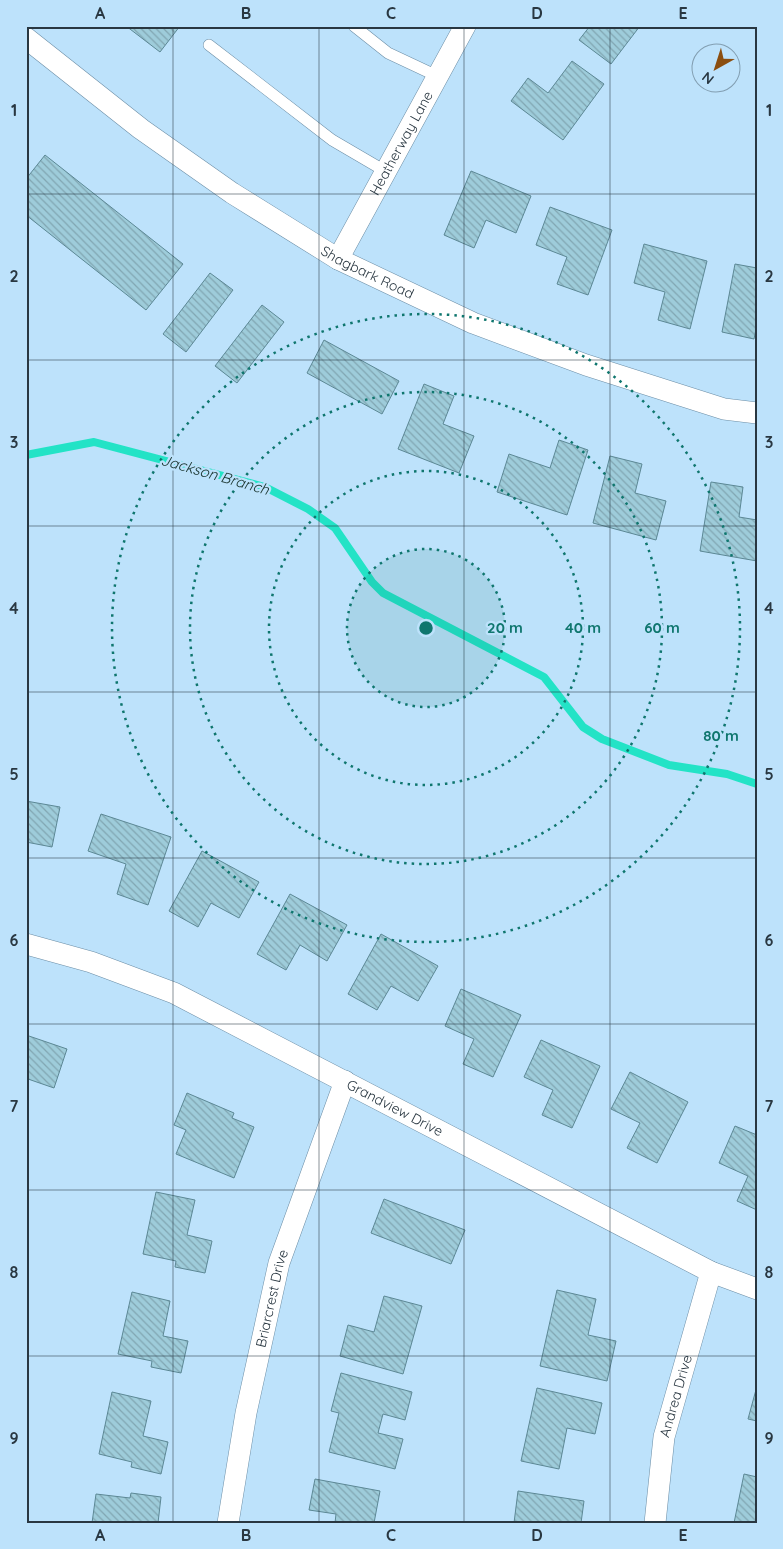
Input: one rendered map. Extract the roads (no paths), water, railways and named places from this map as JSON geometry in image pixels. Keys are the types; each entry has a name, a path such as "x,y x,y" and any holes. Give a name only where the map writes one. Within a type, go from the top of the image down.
{"street":[{"name":"Heatherway Lane","path":"338,259 465,26"},
{"name":"Shagbark Road","path":"26,38 156,140 232,193 338,259 474,323 586,365 724,409 757,414"},
{"name":"Grandview Drive","path":"26,944 91,962 174,993 711,1272 757,1289"},
{"name":"Briarcrest Drive","path":"228,1523 246,1413 279,1263 345,1081"},
{"name":"Andrea Drive","path":"655,1523 664,1437 711,1272"}],"lane":[{"path":"354,26 388,52 437,76"},
{"path":"209,45 332,140 385,171"}],"waterway":[{"name":"Jackson Branch","path":"26,455 94,442 265,487 308,509 335,528 372,582 383,593 544,677 583,727 602,739 669,765 727,774 757,784"}]}
